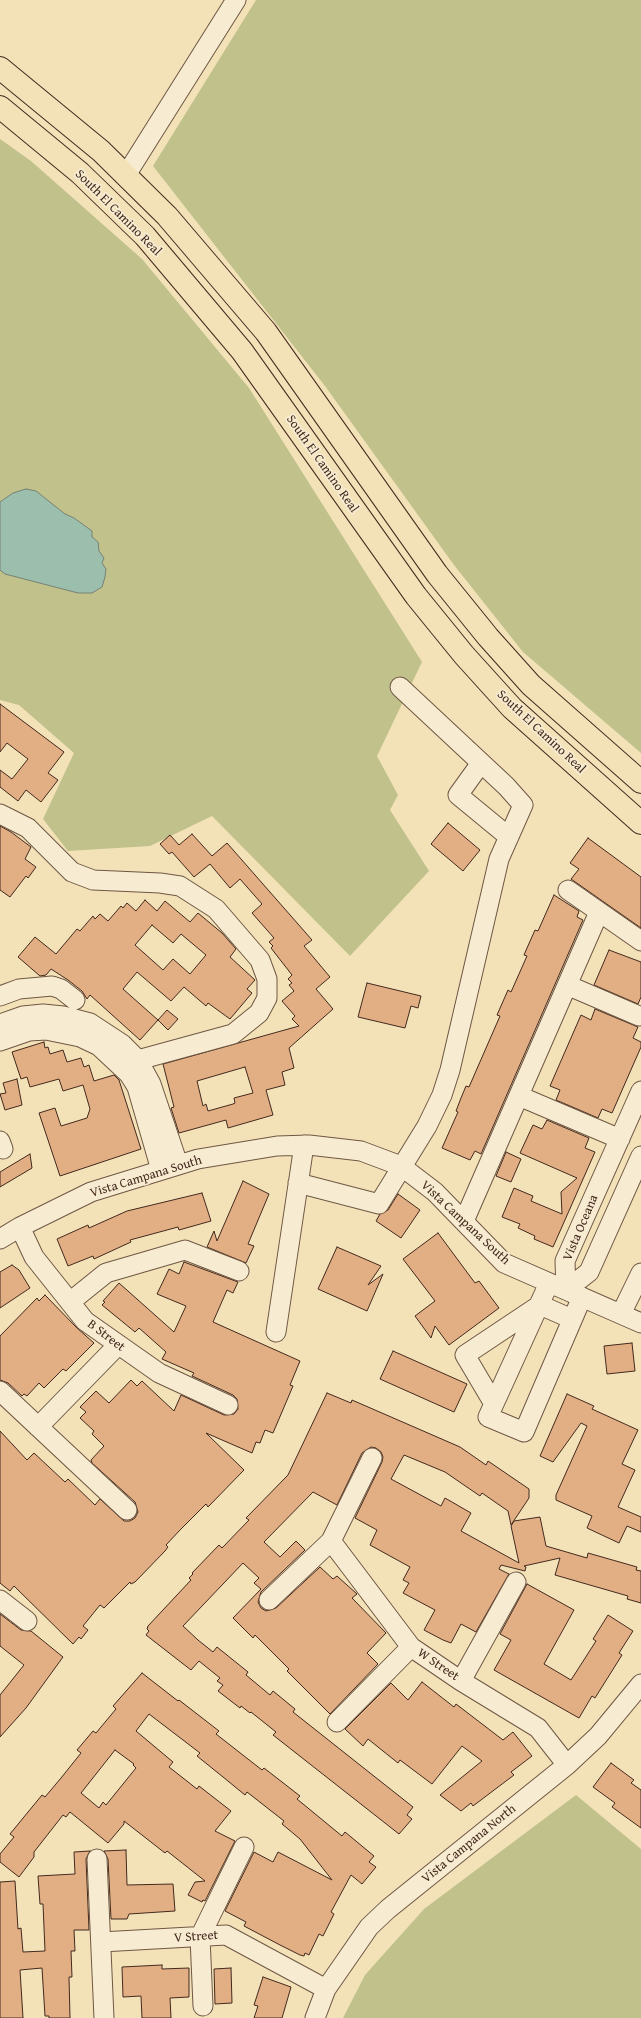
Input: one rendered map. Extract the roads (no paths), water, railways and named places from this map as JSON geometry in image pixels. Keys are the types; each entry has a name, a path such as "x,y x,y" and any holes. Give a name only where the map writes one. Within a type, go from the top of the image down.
{"main road":[{"path":"0,68 96,147 167,216 266,332 438,574 488,637 531,685 641,782"},
{"name":"South El Camino Real","path":"0,107 80,173 145,236 242,351 416,596 460,649 512,708 641,823"}],"street":[{"path":"126,175 236,0"},
{"path":"298,1183 378,1204 427,1126 442,1095 450,1070 499,859 523,805 481,763 400,687"},
{"path":"481,763 458,795 509,837"},
{"path":"0,814 28,828 72,872 93,880 160,882 180,886 216,909 260,960 267,979 267,998 260,1013 233,1034 131,1064"},
{"path":"568,890 641,941"},
{"path":"464,1222 599,912"},
{"path":"0,996 20,988 52,986 61,989 75,1000"},
{"path":"567,986 639,1016"},
{"path":"0,1024 23,1016 43,1014 76,1019 90,1023 122,1044 131,1064"},
{"path":"0,1041 29,1031 61,1031 80,1037 131,1064 153,1088 170,1167"},
{"name":"Vista Oceana","path":"566,1290 565,1261 641,1091"},
{"path":"519,1096 620,1139"},
{"path":"276,1332 304,1145"},
{"name":"Vista Campana South","path":"0,1239 20,1227 91,1192 170,1167 277,1146 304,1145 361,1151 401,1166 435,1192 504,1263 641,1323"},
{"name":"Vista Oceana","path":"566,1290 589,1272 641,1156"},
{"name":"B Street","path":"20,1227 34,1257 85,1321 159,1373 228,1405"},
{"path":"70,1302 106,1273 185,1250 239,1271"},
{"path":"621,1314 641,1273"},
{"path":"494,1404 464,1355 540,1304 566,1290 572,1319 524,1432 488,1417 494,1404 540,1304"},
{"path":"540,1304 572,1319"},
{"path":"38,1427 118,1345"},
{"path":"0,1390 127,1510"},
{"path":"269,1600 331,1541 372,1458"},
{"name":"W Street","path":"331,1541 411,1647 460,1681 538,1728 567,1765"},
{"path":"460,1681 516,1582"},
{"path":"0,1600 27,1621"},
{"path":"337,1722 411,1647"},
{"name":"Vista Campana North","path":"315,2018 326,1989 369,1927 388,1909 567,1765 598,1736 641,1684"},
{"path":"203,2006 200,1936 244,1847"},
{"path":"97,1859 104,2018"},
{"name":"V Street","path":"101,1942 226,1935 326,1989"}]}
